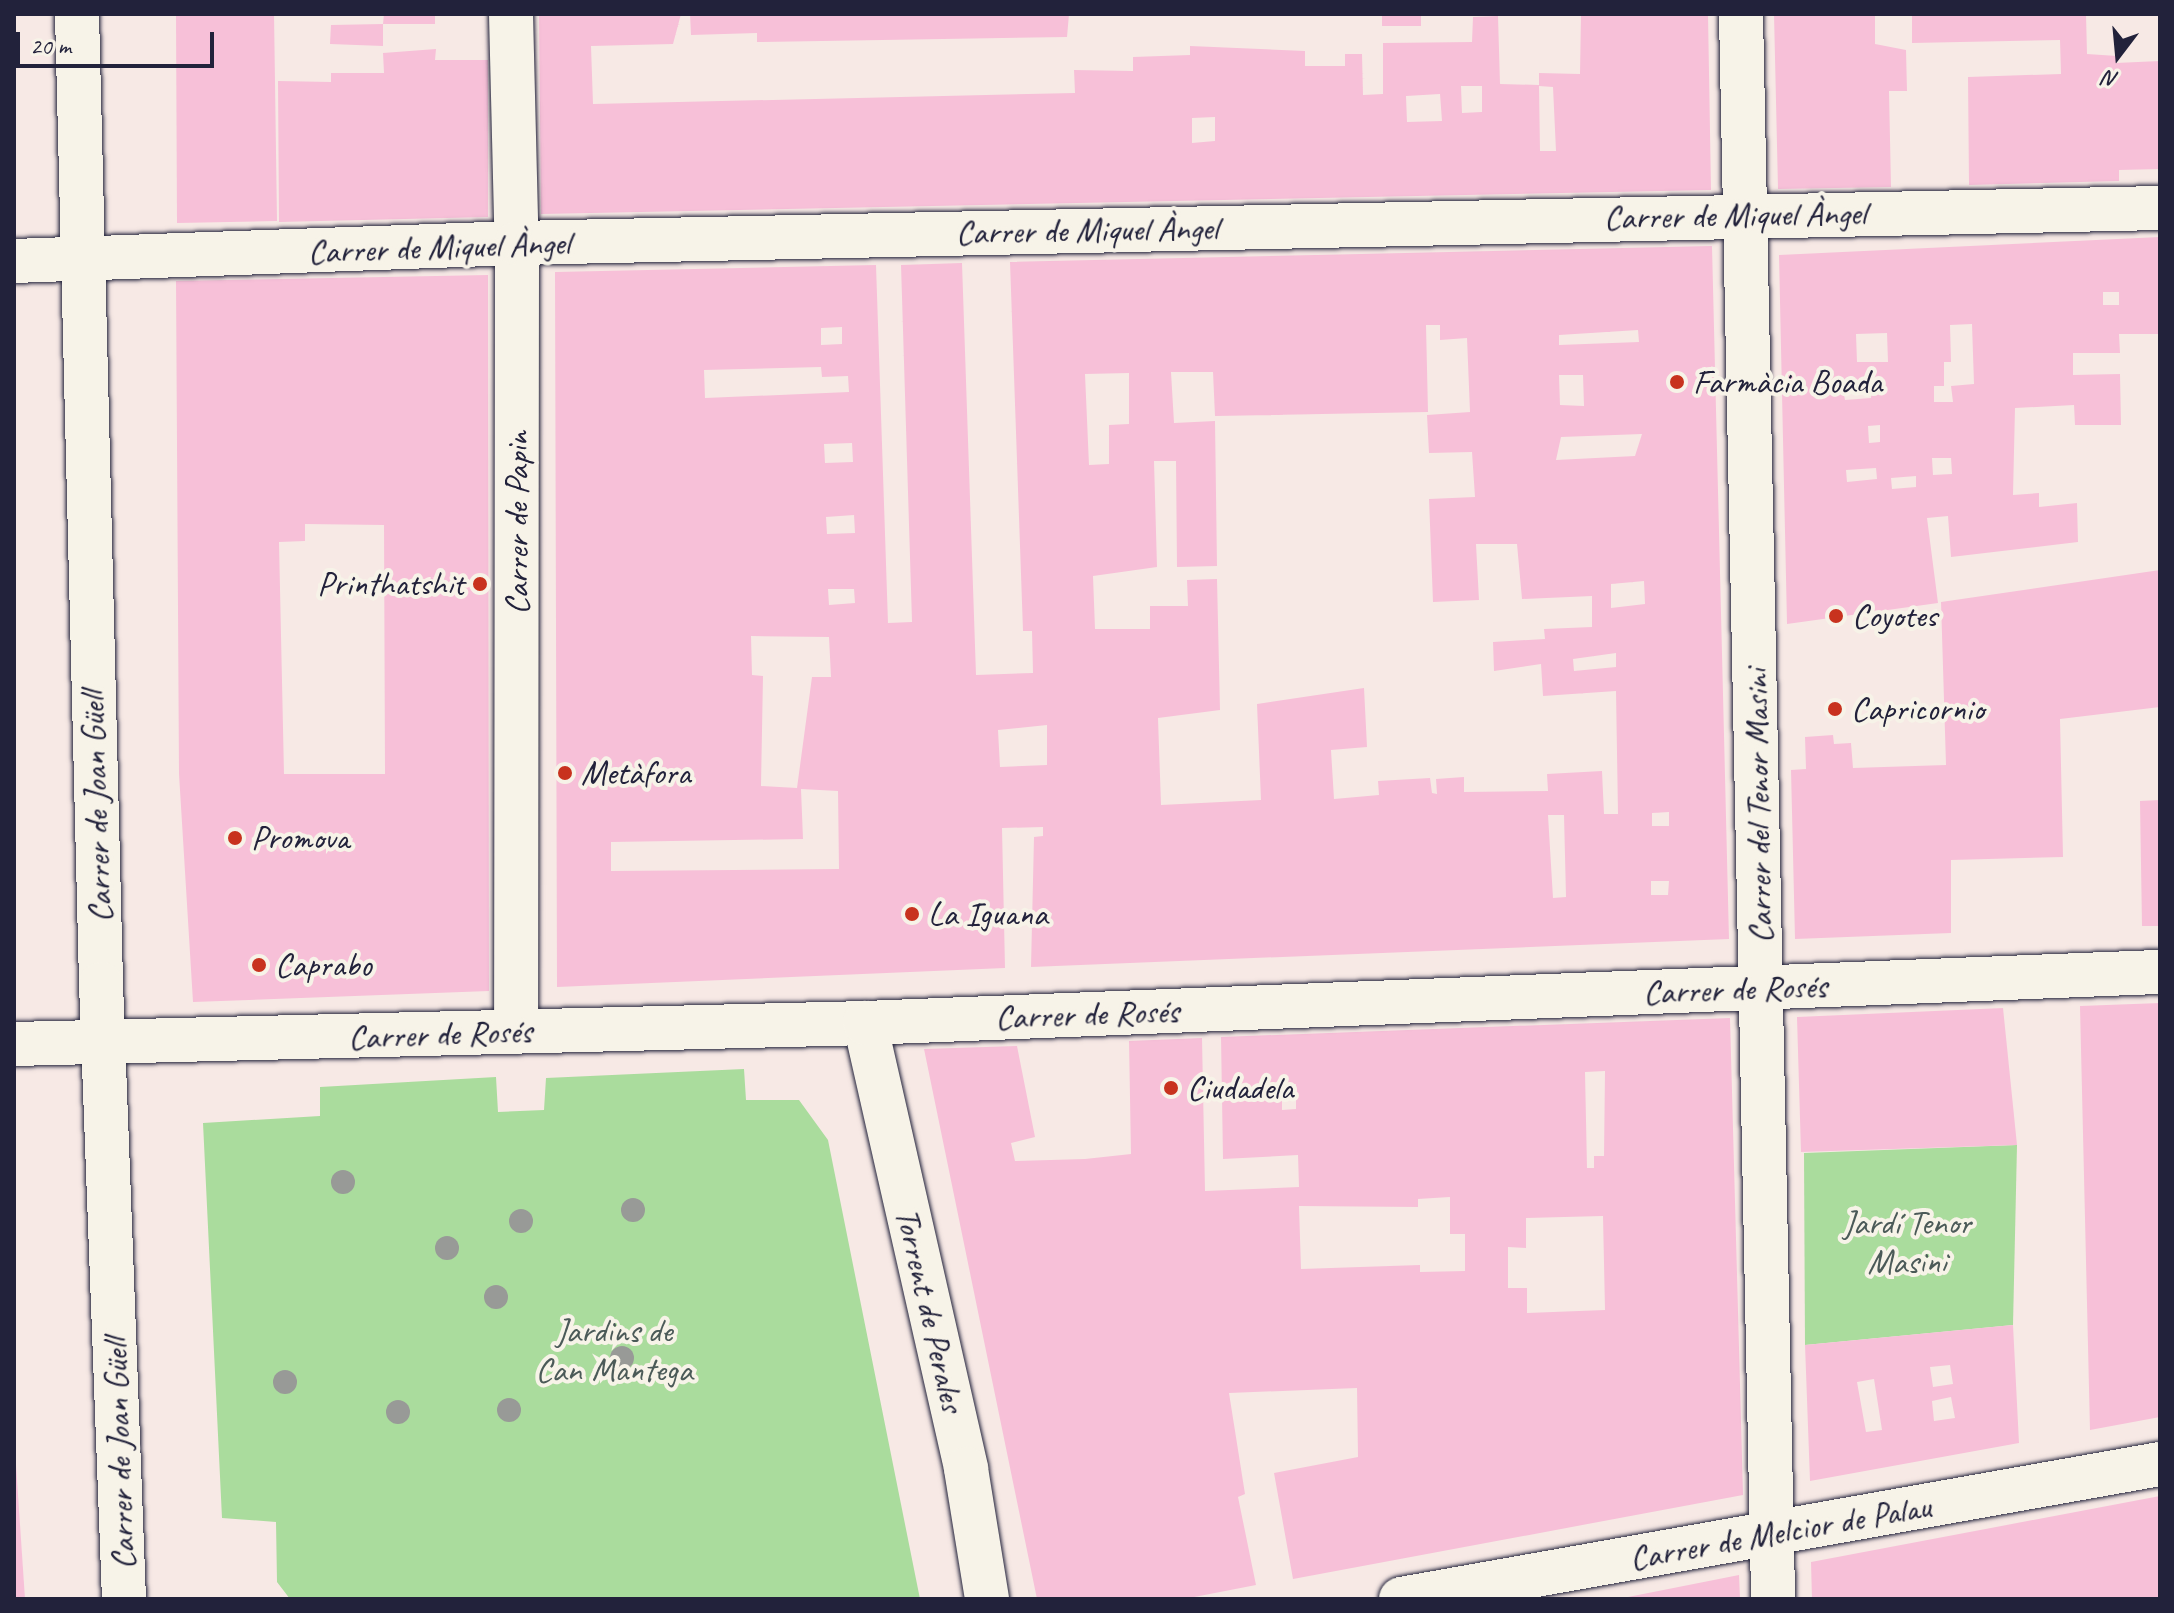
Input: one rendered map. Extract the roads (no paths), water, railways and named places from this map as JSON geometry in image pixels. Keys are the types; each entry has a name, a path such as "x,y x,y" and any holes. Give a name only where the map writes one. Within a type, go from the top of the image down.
{"street":[{"name":"Carrer de Joan Güell","path":"77,14 103,1043 124,1599"},
{"name":"Carrer de Papin","path":"511,14 517,243 516,1031"},
{"name":"Carrer del Tenor Masini","path":"1741,14 1773,1599"},
{"name":"Carrer de Miquel Àngel","path":"14,261 517,243 1745,213 2160,208"},
{"name":"Carrer de Rosés","path":"14,1044 865,1023 2160,972"},
{"name":"Torrent de Perales","path":"865,1023 966,1469 987,1599"},
{"name":"Carrer de Melcior de Palau","path":"1401,1599 2160,1464"}],"place":[{"name":"Farmàcia Boada","path":"1677,382"},
{"name":"Printhatshit","path":"480,584"},
{"name":"Coyotes","path":"1836,616"},
{"name":"Capricornio","path":"1835,709"},
{"name":"Metàfora","path":"565,773"},
{"name":"Promova","path":"235,838"},
{"name":"La Iguana","path":"912,914"},
{"name":"Caprabo","path":"259,965"},
{"name":"Ciudadela","path":"1171,1088"}],"park label":[{"name":"Jardí Tenor Masini","path":"1907,1242"},
{"name":"Jardins de Can Mantega","path":"614,1350"}]}
